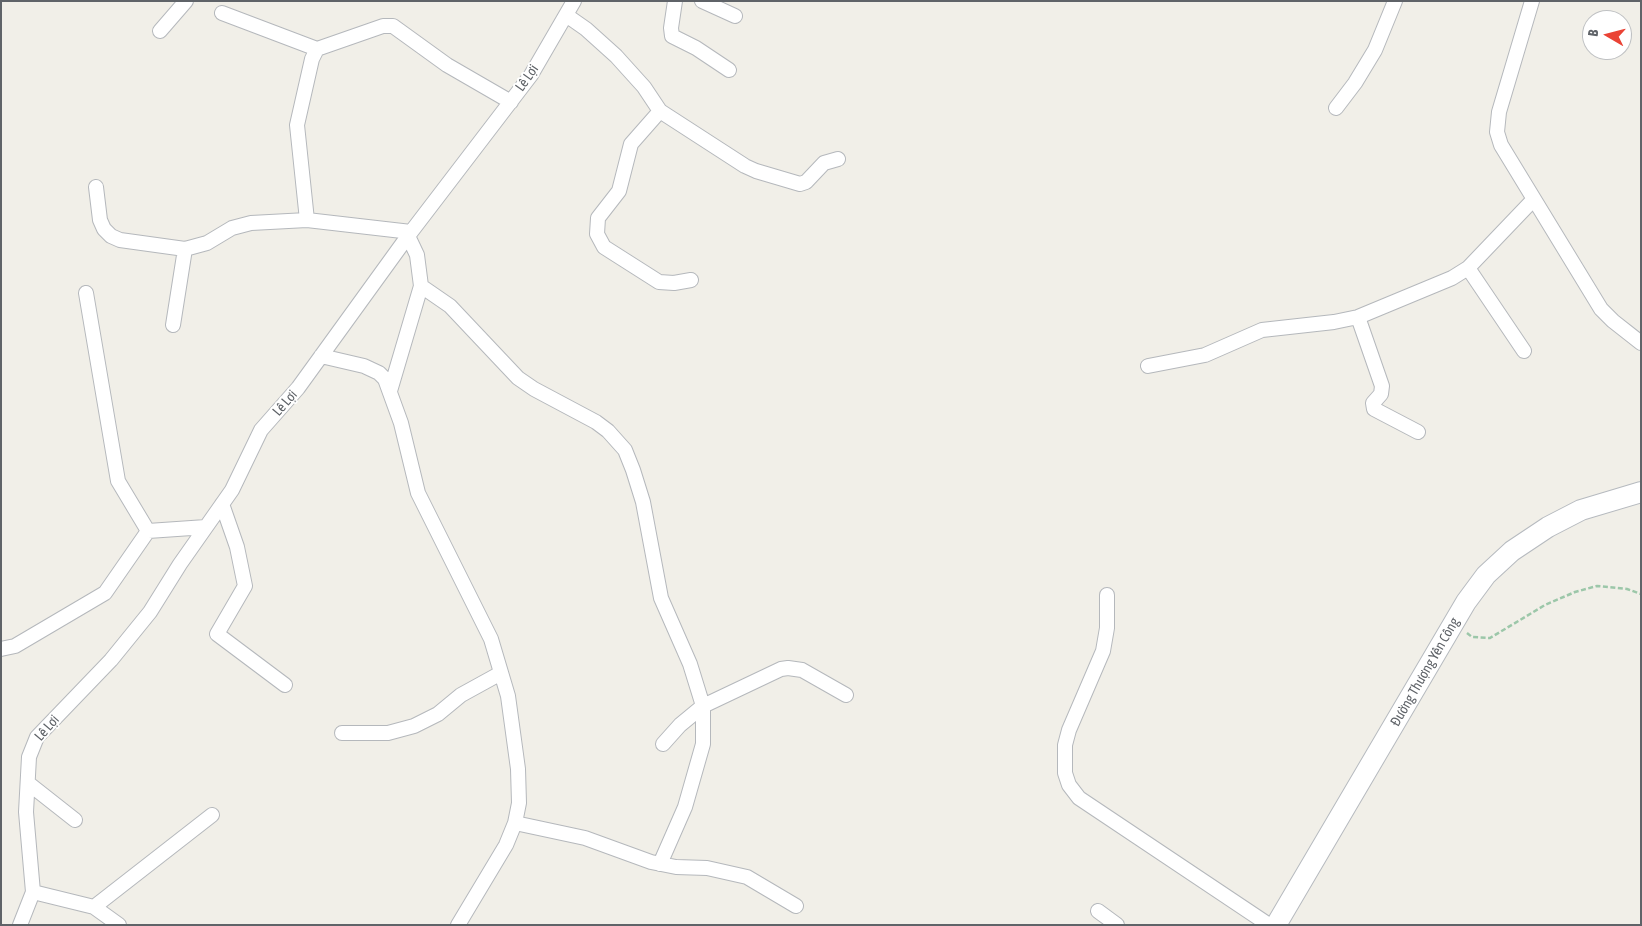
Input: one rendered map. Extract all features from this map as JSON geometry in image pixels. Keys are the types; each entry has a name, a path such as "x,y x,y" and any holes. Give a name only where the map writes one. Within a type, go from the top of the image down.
{"main road":[{"name":"Đường Thượng Yên Công","path":"1276,925 1454,623 1486,575 1512,551 1548,527 1581,510 1641,492"}],"street":[{"path":"160,30 186,1"},
{"name":"Lê Lợi","path":"33,892 26,812 29,757 37,737 111,660 145,619 232,490 261,430 298,388 410,234 531,75 574,1"},
{"path":"675,1 671,28 672,36 696,48 729,70"},
{"path":"702,1 734,16"},
{"path":"1336,108 1355,83 1374,50 1395,1"},
{"path":"1532,1 1499,112 1497,132 1501,145 1601,308 1613,321 1641,343"},
{"path":"222,12 317,49 382,26 393,26 454,70 511,102"},
{"path":"566,15 586,29 616,56 644,87 660,111 744,166 756,172 797,183 806,182 824,163 838,159"},
{"path":"307,220 297,125 312,59 317,49"},
{"path":"660,111 631,144 619,192 598,218 597,234 604,247 659,282 674,283 691,280"},
{"path":"96,187 100,220 104,230 120,240 185,249 207,243 241,224 307,220 410,234 417,254 421,286 390,391"},
{"path":"1148,366 1205,354 1262,330 1334,322 1358,316 1452,278 1468,268 1533,200"},
{"path":"174,325 185,249"},
{"path":"1468,268 1524,351"},
{"path":"421,286 450,306 518,378 534,389 596,422 608,431 625,450 643,502 661,598 690,664 703,706 700,753 685,807 660,864"},
{"path":"86,293 118,481 148,531"},
{"path":"1358,316 1382,386 1381,394 1373,403 1374,409 1418,432"},
{"path":"321,356 364,366 379,373 390,391 402,423 418,493 491,640 508,696 518,769 518,803 515,823 506,845 458,925"},
{"path":"222,504 237,547 245,586 218,634 285,685"},
{"path":"148,531 206,527"},
{"path":"1,649 15,646 105,593 148,531"},
{"path":"1107,595 1107,628 1103,651 1069,730 1065,745 1065,773 1069,785 1079,798 1269,925"},
{"path":"663,744 680,725 703,706 788,668 802,670 846,695"},
{"path":"342,733 388,733 414,726 438,714 461,695 501,673"},
{"path":"28,783 75,820"},
{"path":"94,907 212,815"},
{"path":"515,823 585,838 660,864 707,868 747,877 796,906"},
{"path":"20,925 33,892 94,907 119,925"},
{"path":"1098,911 1116,925"}],"path":[{"path":"1454,623 1472,637 1490,638 1546,605 1575,592 1597,586 1627,589 1641,594"}]}
